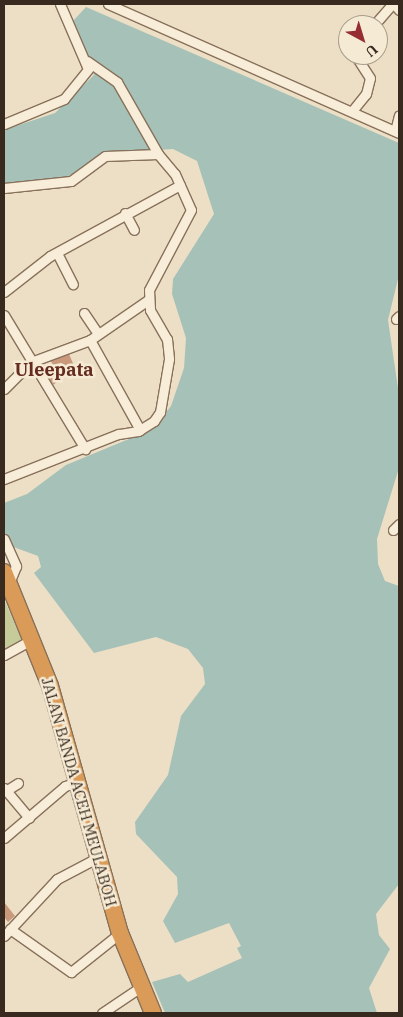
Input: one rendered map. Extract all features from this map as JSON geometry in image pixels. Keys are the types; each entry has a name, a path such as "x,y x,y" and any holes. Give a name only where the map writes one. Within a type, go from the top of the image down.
{"highway":[{"name":"JALAN BANDA ACEH MEULABOH","path":"6,578 33,639 77,782 97,858 120,933 153,1013"}],"street":[{"path":"4,389 31,362 90,340 148,300 168,246 190,211 180,184 158,153 117,82 88,62 60,4"},
{"path":"108,4 397,132 399,115"},
{"path":"383,15 393,4 399,10"},
{"path":"4,124 64,99 87,71 88,62"},
{"path":"352,112 366,94 370,78 362,65"},
{"path":"4,188 71,181 105,156 158,153"},
{"path":"4,292 57,253 125,213 180,184"},
{"path":"125,213 134,230"},
{"path":"57,253 73,284"},
{"path":"4,479 140,430 160,412 169,359 167,339 148,300"},
{"path":"84,313 98,334"},
{"path":"4,315 85,449"},
{"path":"90,340 132,408 140,430"},
{"path":"4,539 16,570 6,578"},
{"path":"4,655 33,639"},
{"path":"18,782 5,789 29,818"},
{"path":"4,838 65,786 77,782"},
{"path":"97,858 57,879 7,932 72,972 120,933"},
{"path":"102,1013 142,986"}],"green space":[{"path":"4,599 22,641 4,650"}],"water":[{"path":"86,7 399,143 399,275 388,320 399,395 399,468 377,539 378,564 385,581 399,586 399,884 376,914 379,935 390,949 369,988 377,1013 165,1013 152,982 180,974 188,982 242,958 237,948 241,946 229,923 175,943 163,921 178,894 177,877 136,834 135,822 168,775 181,716 205,684 203,668 188,649 156,637 94,653 34,573 41,567 38,556 8,545 4,535 4,503 27,494 66,465 153,429 171,406 184,368 186,338 172,294 173,279 214,214 197,161 173,149 115,153 62,179 4,186 4,130 55,113 94,75 73,21"}],"building":[{"path":"69,354 75,368 55,376 58,381 53,385 48,375 55,370 51,361"},
{"path":"4,902 15,916 8,922 4,917"}],"district":[{"name":"Uleepata","path":"54,370"}]}
